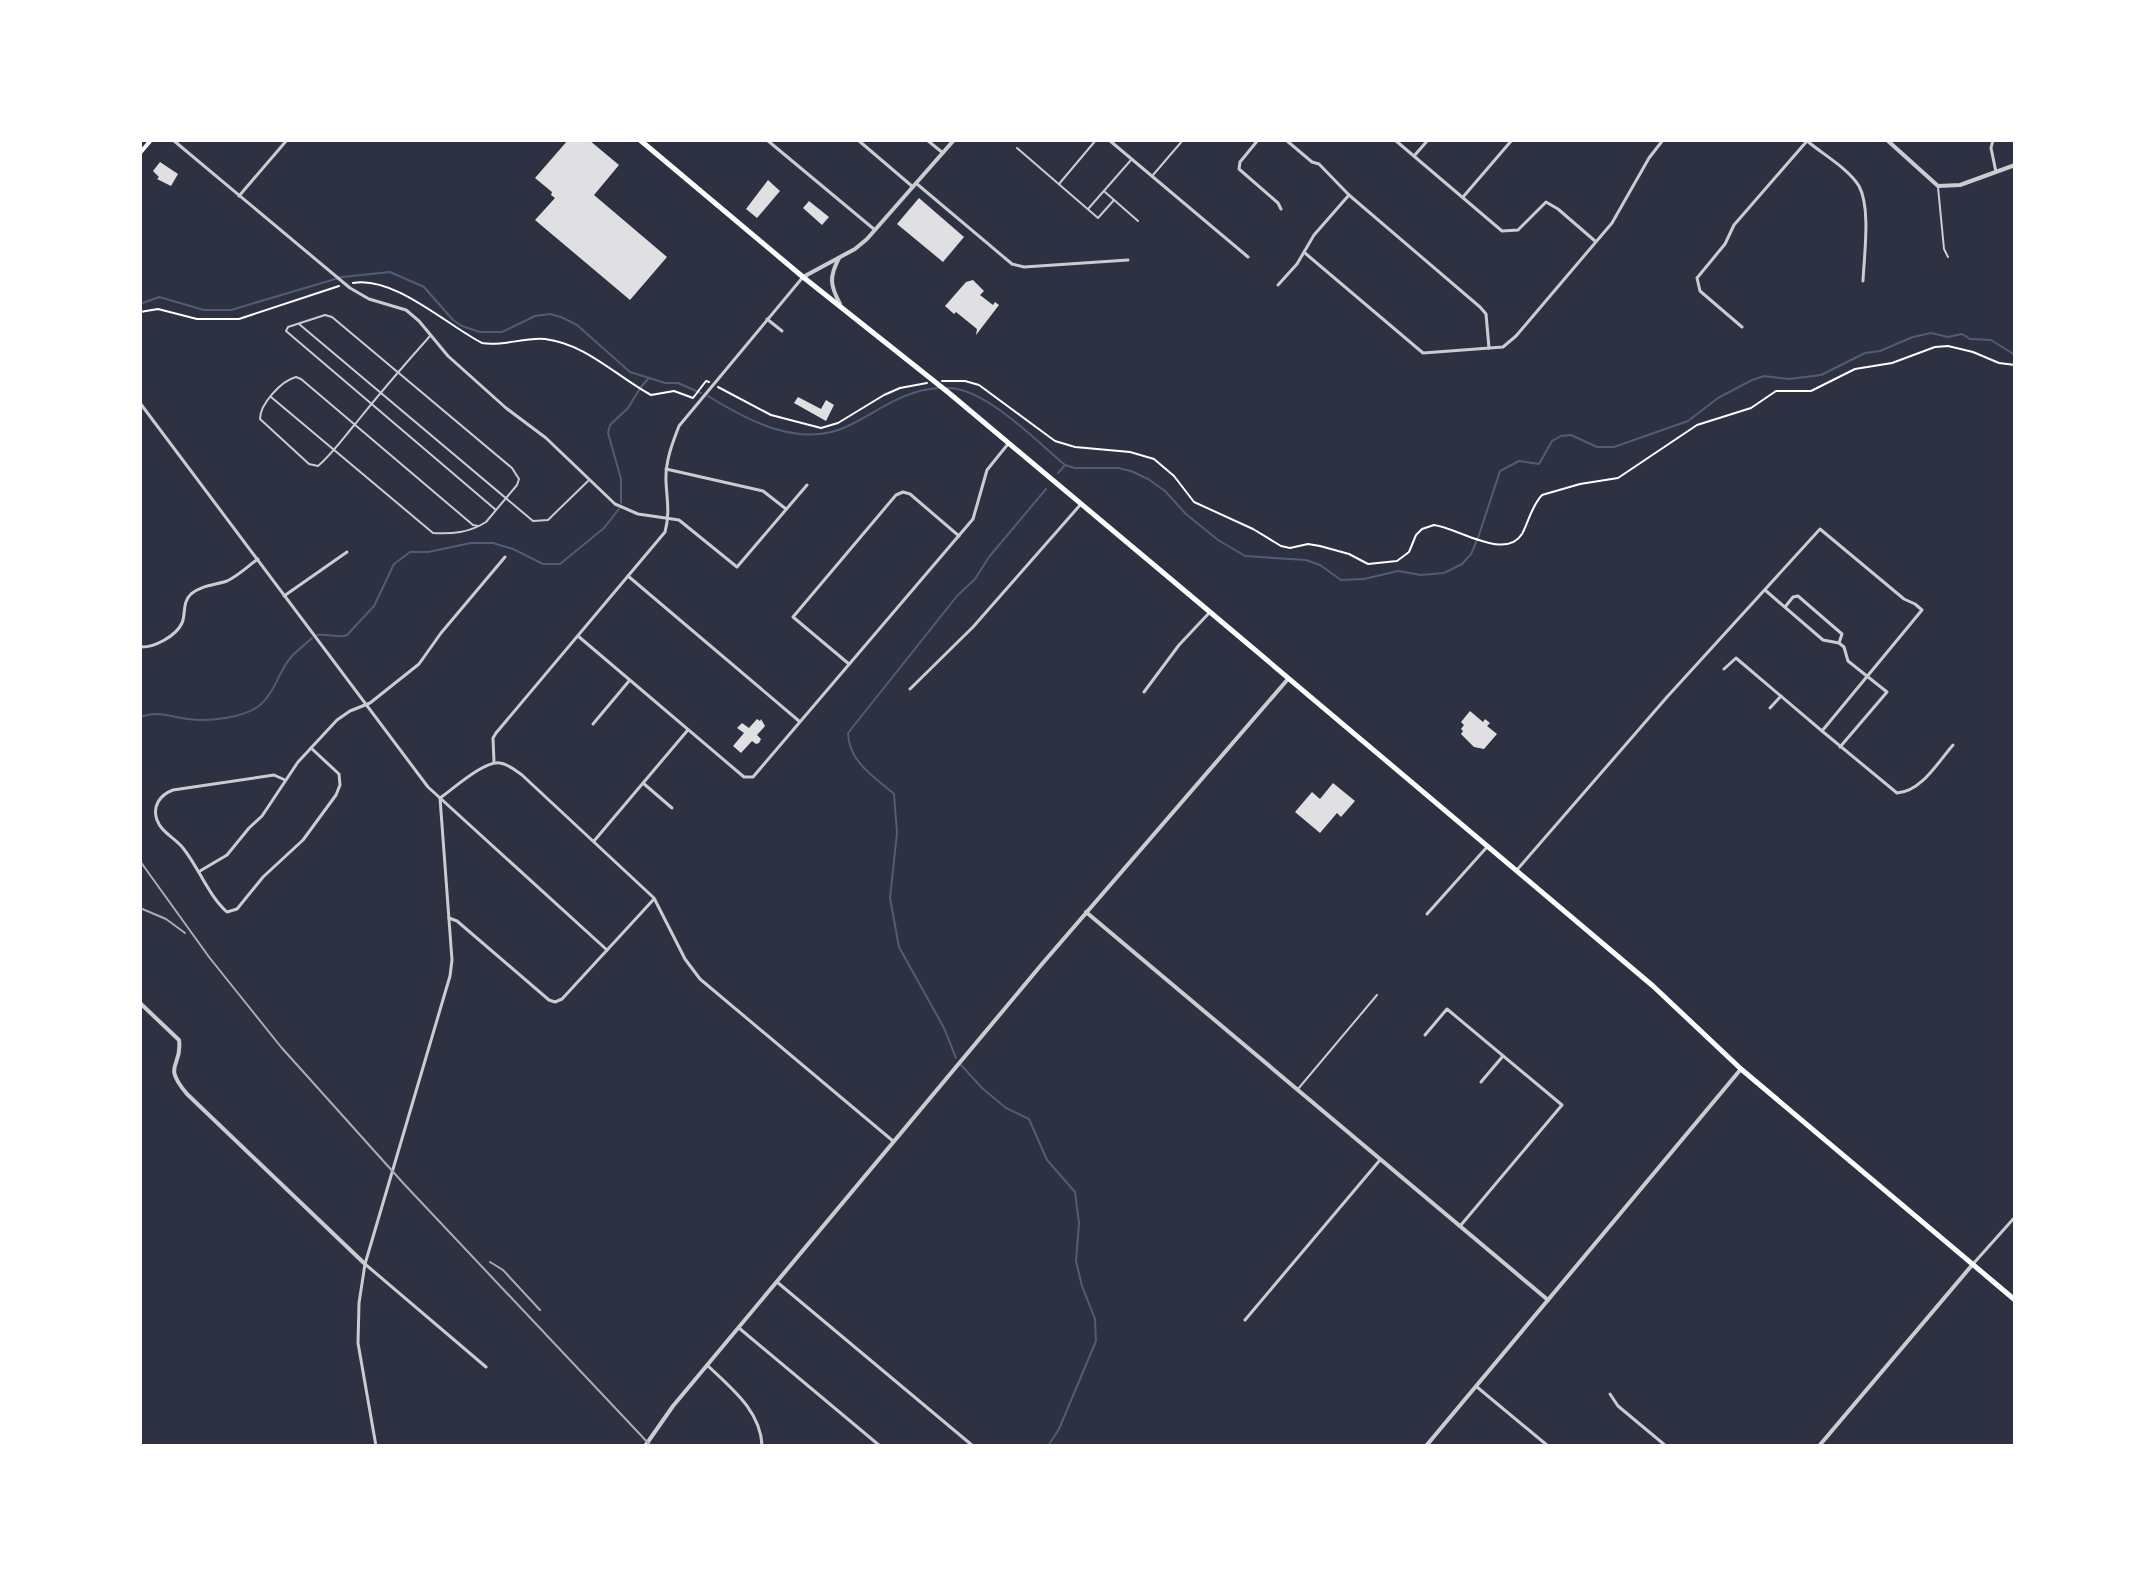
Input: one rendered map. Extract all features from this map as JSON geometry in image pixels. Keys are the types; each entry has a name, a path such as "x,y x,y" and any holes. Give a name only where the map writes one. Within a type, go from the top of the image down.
{"main road":[{"path":"140,153 151,140"},
{"path":"640,140 803,277 1009,443 1651,984 1741,1069 2015,1300"}],"street":[{"path":"173,140 350,288 369,299 406,310 448,356 506,408 546,438 615,504 638,514 679,520 737,567 807,485"},
{"path":"239,196 287,140"},
{"path":"767,140 876,231"},
{"path":"858,140 1012,264 1024,267 1128,260"},
{"path":"927,140 943,153"},
{"path":"494,762 493,738 496,733 660,540 669,519 666,469 670,447 679,426 803,277 855,249 876,231 954,140"},
{"path":"1109,140 1248,257"},
{"path":"1258,140 1241,160 1239,169 1281,209"},
{"path":"1286,140 1312,162 1319,164 1349,195 1480,307 1486,314 1489,349"},
{"path":"1395,140 1498,229 1507,232 1518,230 1543,203 1554,206 1596,242"},
{"path":"1414,156 1428,140"},
{"path":"1463,197 1512,140"},
{"path":"1305,253 1423,353 1489,349 1508,344 1616,218 1649,158 1663,140"},
{"path":"1742,327 1700,291 1697,278 1725,244 1734,225 1807,140 1853,179 1862,194 1865,221 1863,281"},
{"path":"1887,140 1938,186 1960,185 2015,165"},
{"path":"1993,140 1991,148 1996,172"},
{"path":"1278,285 1305,253 1314,235 1349,195"},
{"path":"839,258 830,286 841,306"},
{"path":"767,319 782,331"},
{"path":"140,403 428,787 607,950"},
{"path":"578,636 749,779 959,536 976,512 987,470 1009,443"},
{"path":"666,469 763,491 786,509"},
{"path":"850,665 793,617 896,495 903,492 910,494 959,536"},
{"path":"910,689 973,627 1081,504"},
{"path":"1516,871 1667,697 1820,529 1904,599 1922,610 1822,731"},
{"path":"284,596 347,552"},
{"path":"199,872 232,849 262,816 311,748 343,715 365,705 419,664 505,557"},
{"path":"140,647 154,646 177,630 191,594 204,586 230,579 258,559"},
{"path":"628,576 799,722"},
{"path":"1765,590 1823,640 1839,643 1846,651 1848,661 1887,692 1840,747"},
{"path":"1785,607 1798,596 1842,634 1839,643"},
{"path":"1144,692 1179,645 1210,612"},
{"path":"1724,669 1736,658 1897,793 1905,793 1918,785 1953,745"},
{"path":"645,1446 673,1406 893,1141 1288,679"},
{"path":"593,724 630,680"},
{"path":"1770,708 1781,696"},
{"path":"594,841 688,730"},
{"path":"285,780 274,775 173,790 163,795 156,805 157,822 185,849 229,913 237,909 263,877 303,840 321,818 340,785 341,779 336,769 311,748"},
{"path":"440,798 494,762 502,763 522,775 654,898 685,959 700,979 893,1141"},
{"path":"643,783 672,808"},
{"path":"376,1446 358,1343 359,1303 365,1264 450,976 440,798"},
{"path":"1427,914 1487,847"},
{"path":"449,918 457,921 555,1002 562,999 654,898"},
{"path":"1086,912 1548,1300"},
{"path":"140,1003 179,1040 174,1076 187,1094 365,1264 486,1367"},
{"path":"1425,1035 1447,1009 1562,1105 1459,1227"},
{"path":"1481,1082 1503,1056"},
{"path":"1426,1446 1741,1069"},
{"path":"1245,1320 1380,1160"},
{"path":"1819,1446 2015,1217"},
{"path":"777,1282 973,1446"},
{"path":"739,1328 880,1446"},
{"path":"707,1365 741,1397 755,1418 762,1446"},
{"path":"1476,1387 1548,1446"},
{"path":"1610,1394 1618,1406 1666,1446"}],"lane":[{"path":"1059,184 1096,140"},
{"path":"1152,176 1183,140"},
{"path":"1017,148 1098,218 1114,200"},
{"path":"1088,209 1132,159"},
{"path":"1938,186 1944,249 1948,257"},
{"path":"1104,192 1138,221"},
{"path":"271,397 433,533 466,532 479,526 496,510 517,485 519,479 516,473 332,317 325,315 288,327 289,335 496,510"},
{"path":"298,323 533,521 548,520 589,480"},
{"path":"430,336 380,393 371,404 354,424 333,449 321,464 315,466 261,422 260,410 286,380 296,377 354,424 473,525 479,526"},
{"path":"1297,1090 1377,995"}],"path":[{"path":"716,386 771,415 821,428 838,423 900,388 920,383 965,381 990,392 1055,441 1075,447 1130,452 1154,459 1174,476 1194,502 1253,529 1281,546 1320,546 1349,554 1363,563 1375,564 1403,558 1416,535 1427,526 1443,526 1487,542 1505,545 1519,538 1535,503 1545,493 1623,475 1697,425 1751,408 1776,391 1811,391 1855,369 1892,363 1935,347 1961,348 1990,361 2015,365"},
{"path":"695,396 706,381 710,382"}],"building":[{"path":"568,140 589,140 619,165 594,195 667,257 630,300 535,220 555,198 535,178"},
{"path":"160,162 178,174 171,186 157,179 159,177 153,171"},
{"path":"768,180 780,191 757,218 746,209"},
{"path":"919,198 964,237 943,262 897,224"},
{"path":"809,201 829,217 822,225 803,208"},
{"path":"973,280 984,291 980,295 993,305 995,302 999,305 976,335 977,329 945,306 966,282"},
{"path":"798,397 821,409 826,400 834,405 826,421 794,403"},
{"path":"1470,711 1483,722 1485,719 1490,723 1487,726 1497,734 1484,749 1474,747 1461,734 1464,725 1461,722"},
{"path":"761,719 765,726 757,735 761,739 756,744 752,741 741,753 733,746 744,733 737,728 742,723 749,728"},
{"path":"1333,783 1355,801 1341,817 1337,813 1320,833 1295,812 1312,792 1320,799"}],"waterway":[{"path":"140,304 159,297 204,310 231,310 342,277 390,272 424,287 462,326 480,332 502,332 535,316 550,314 561,317 577,325 630,372 665,383 678,383 701,393"},
{"path":"945,388 960,389 992,405 1065,465 1075,468 1118,468 1148,479 1218,540 1245,556 1306,560 1320,565 1341,580 1364,579 1398,571 1421,575 1444,573 1462,564 1471,554 1478,538 1500,471 1519,461 1539,464 1552,441 1561,436 1571,435 1597,447 1614,447 1688,421 1718,398 1752,380 1764,376 1789,379 1821,375 1865,353 1880,351 1931,333 1948,337 1962,334 1970,339 1991,340 2015,355"},
{"path":"641,387 648,379"},
{"path":"708,396 757,423 812,435 848,426 903,397 939,388"},
{"path":"621,503 621,479 608,433 610,425 628,408 639,390"},
{"path":"1058,473 1065,465"},
{"path":"956,1058 944,1028 899,947 890,898 897,833 894,794 857,760 848,733 1046,489"},
{"path":"317,635 347,635 374,606 394,564 410,552 493,543 543,564 560,564 604,528 619,509"},
{"path":"140,717 159,714 196,720 215,719 253,709 268,696 291,657 312,638"},
{"path":"961,1065 1006,1108 1029,1119 1047,1160 1075,1192 1079,1223 1076,1261 1095,1319 1096,1341 1059,1429 1048,1446"}],"railway":[{"path":"140,861 209,957 281,1047 404,1184 651,1446"},
{"path":"140,908 166,919 185,933"},
{"path":"490,1262 503,1270 540,1310"}]}
